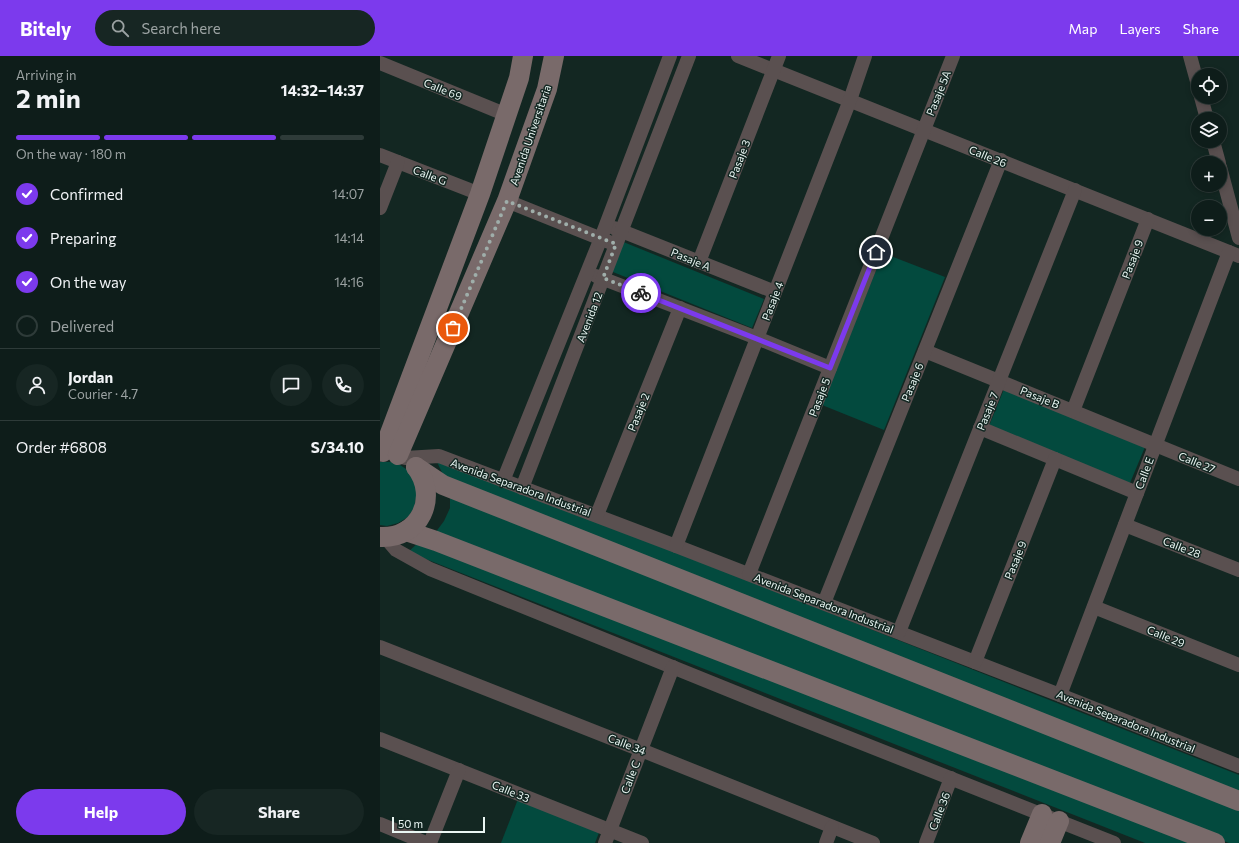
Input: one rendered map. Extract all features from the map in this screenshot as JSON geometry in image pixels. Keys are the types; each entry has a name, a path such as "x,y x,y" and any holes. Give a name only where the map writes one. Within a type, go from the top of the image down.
{"main road":[{"path":"396,457 480,194 519,78 523,56"},
{"name":"Avenida Universitaria","path":"396,457 507,201 546,89 554,56"},
{"path":"383,537 392,536 406,531 417,521 426,501 424,479 396,457"},
{"path":"396,457 443,484 1239,801"},
{"path":"406,531 436,541 1215,843"},
{"path":"1030,843 1050,818"},
{"path":"1050,818 1050,843"}],"street":[{"name":"Avenida 12","path":"504,481 588,272 670,56"},
{"name":"Avenida 12","path":"522,488 689,56"},
{"name":"Calle 26","path":"738,56 1234,254"},
{"name":"Pasaje 3","path":"699,262 779,56"},
{"name":"Pasaje 4","path":"676,546 850,100 865,56"},
{"name":"Pasaje 5A","path":"923,130 953,56"},
{"path":"1194,57 1196,68"},
{"name":"Calle 69","path":"380,63 507,115"},
{"name":"Pasaje 5","path":"749,574 923,130"},
{"name":"Calle G","path":"380,155 480,194"},
{"name":"Pasaje 6","path":"824,603 1001,160"},
{"path":"380,208 398,162"},
{"name":"Pasaje 7","path":"899,632 1075,190"},
{"path":"1227,192 1239,238"},
{"path":"507,201 616,244"},
{"name":"Pasaje 9","path":"1073,411 1148,219"},
{"name":"Pasaje A","path":"606,225 775,292"},
{"name":"Calle E","path":"1060,695 1155,445 1234,254"},
{"path":"588,272 830,368"},
{"name":"Pasaje 2","path":"597,515 680,308"},
{"name":"Pasaje B","path":"925,351 1155,445"},
{"path":"980,428 1137,493"},
{"name":"Calle 27","path":"1155,445 1239,478"},
{"name":"Avenida Separadora Industrial","path":"396,457 439,456 597,515 899,632 1239,766"},
{"name":"Pasaje 9","path":"975,662 1055,459"},
{"name":"Calle 28","path":"1124,526 1239,570"},
{"path":"383,537 396,550 430,569 1114,843"},
{"name":"Calle 29","path":"1094,607 1239,666"},
{"name":"Calle 34","path":"380,647 873,843"},
{"name":"Calle C","path":"607,837 673,667"},
{"name":"Calle 33","path":"380,739 459,770 607,837 642,843"},
{"path":"430,843 459,770"},
{"name":"Calle 36","path":"926,843 951,778"},
{"path":"380,824 426,843"},
{"path":"826,843 832,827"}],"green space":[{"path":"621,241 764,299 752,328 608,270"},
{"path":"883,253 945,277 884,430 822,405"},
{"path":"1004,389 1145,447 1130,483 989,426"},
{"path":"380,462 391,462 400,465 409,471 418,488 414,508 408,517 398,523 387,526 380,525"},
{"path":"437,462 635,536 1239,775 1239,793 446,481"},
{"path":"450,495 1239,806 1239,843 1229,843 435,533 444,521 450,508"},
{"path":"419,542 1201,843 1145,843 408,552"},
{"path":"518,799 600,830 595,843 501,843"}],"way so far":[{"path":"453,328 507,201 616,244 603,278 641,293"}],"route":[{"path":"641,293 830,368 876,252"}]}
